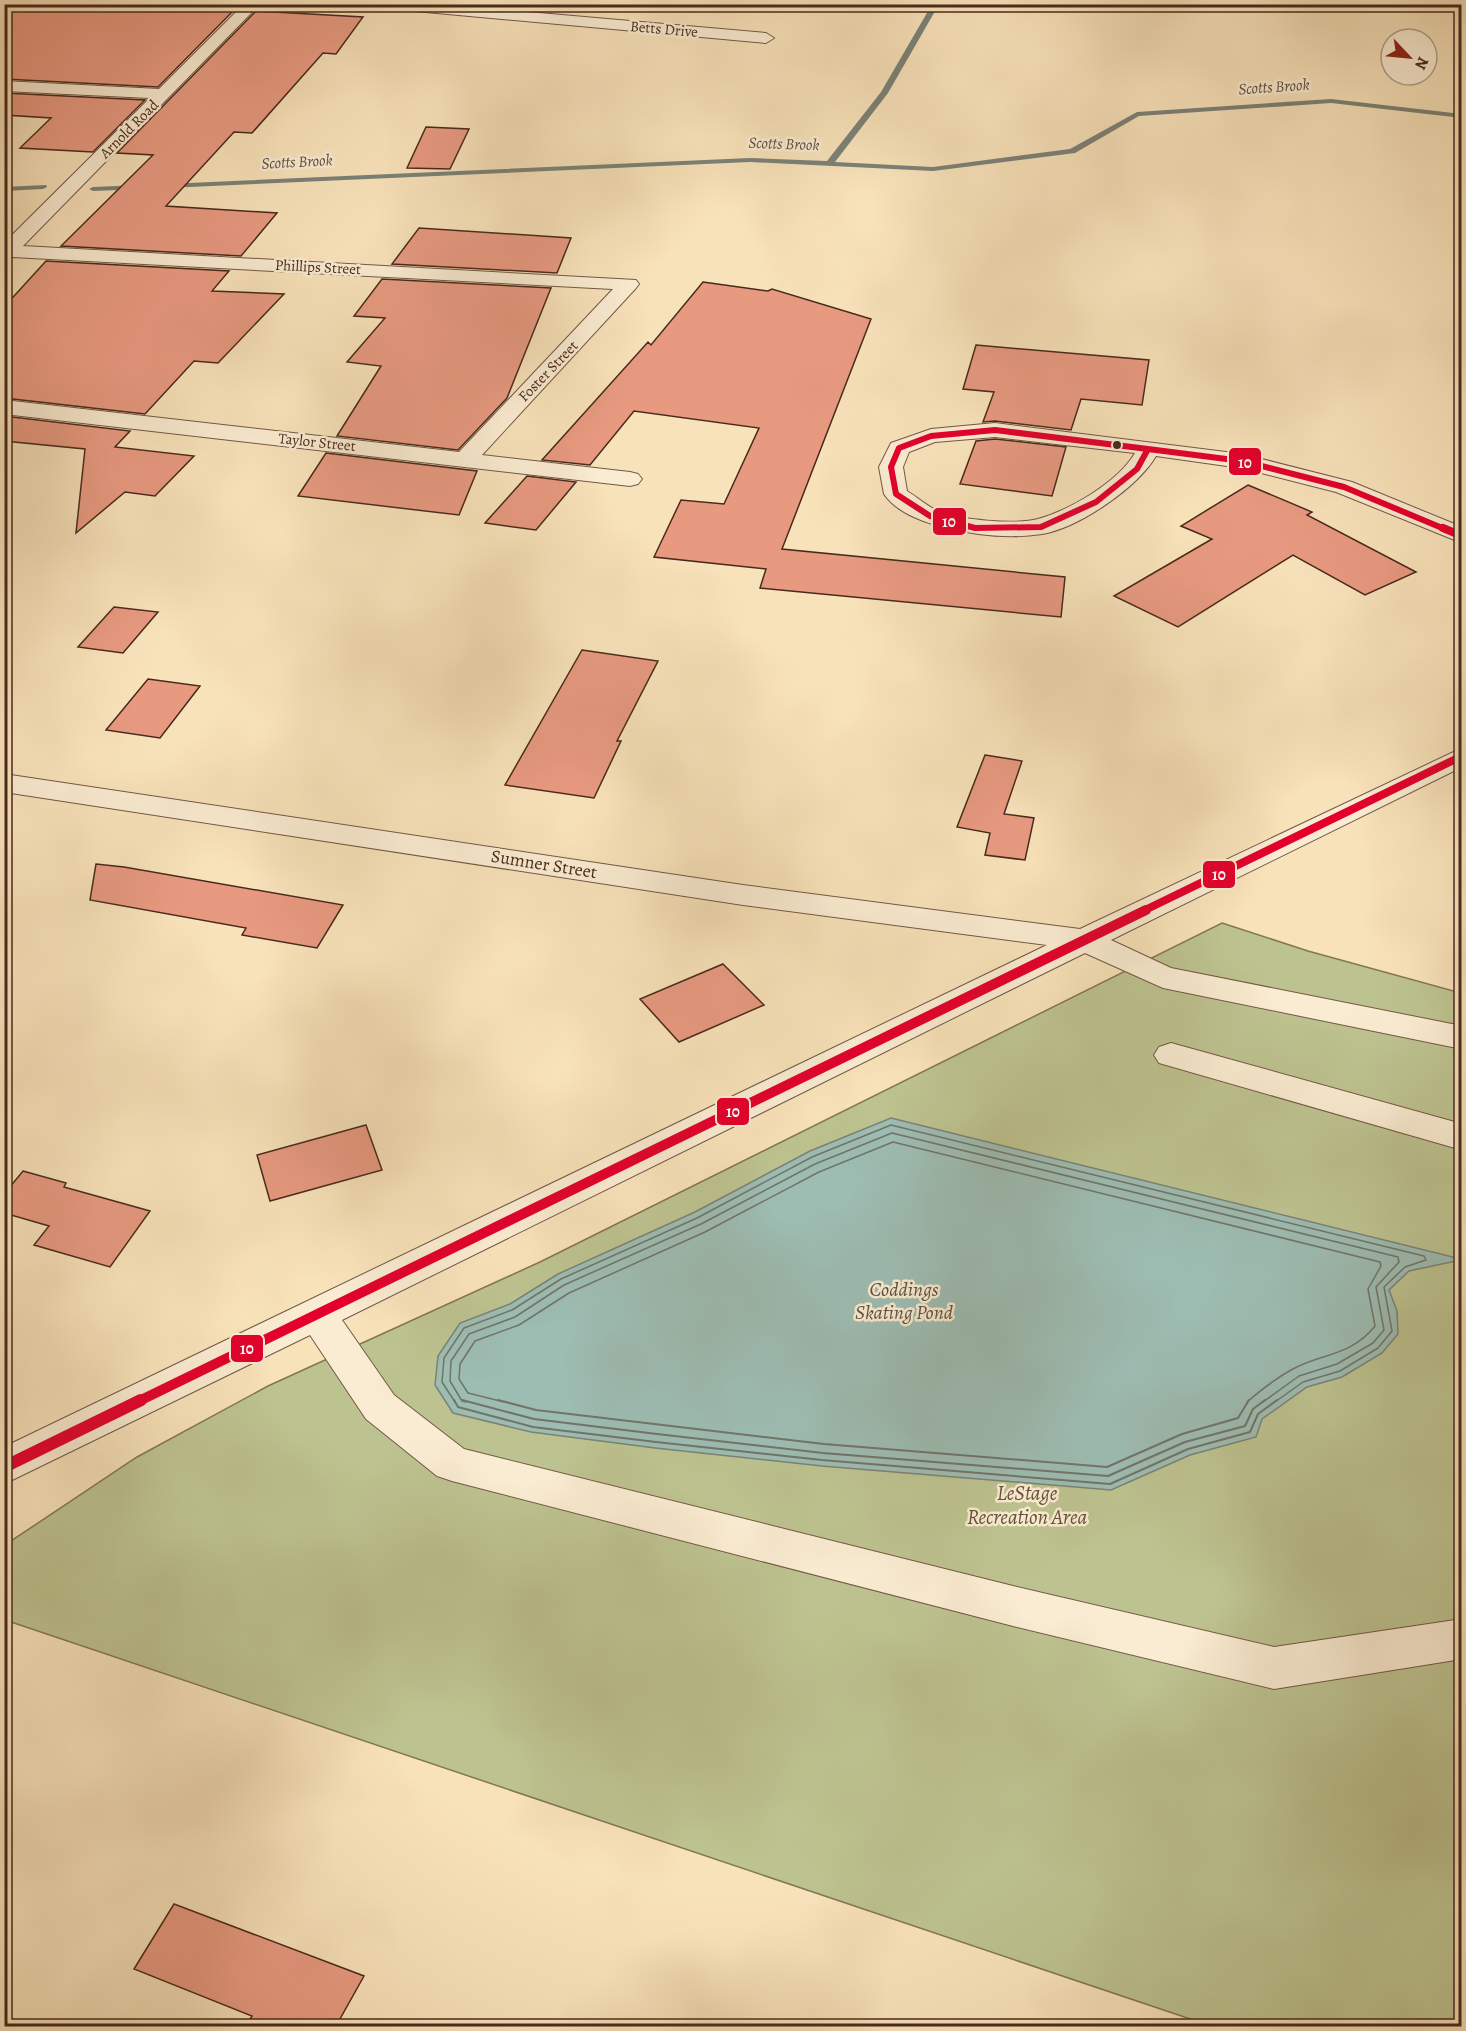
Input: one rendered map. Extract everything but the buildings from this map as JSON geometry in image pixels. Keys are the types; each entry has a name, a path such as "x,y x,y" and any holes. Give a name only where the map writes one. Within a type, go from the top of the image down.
{"street":[{"name":"Arnold Road","path":"6,253 254,4"},
{"name":"Betts Drive","path":"382,4 766,38"},
{"path":"4,86 164,94"},
{"name":"Phillips Street","path":"6,253 629,284"},
{"name":"Foster Street","path":"467,458 629,284"},
{"name":"Taylor Street","path":"4,407 467,458 630,479"},
{"path":"1149,448 1137,469 1095,502 1041,527 975,528 930,516 896,494 891,467 899,448 931,436 994,430 1149,448 1242,461 1344,487 1461,536"},
{"path":"7,1460 317,1314 1461,756"},
{"name":"Sumner Street","path":"4,783 743,895 1084,940 1163,977 1461,1038"},
{"path":"1171,1054 1461,1137"},
{"path":"317,1314 380,1407 452,1464 1013,1606 1274,1668 1461,1639"}],"green space":[{"name":"LeStage Recreation Area","path":"1222,923 1308,951 1461,993 1461,2026 1211,2026 5,1620 5,1545 137,1457 268,1386 540,1262"}],"water":[{"name":"Coddings Skating Pond","path":"891,1118 1461,1260 1409,1271 1389,1290 1397,1311 1398,1334 1382,1353 1342,1377 1307,1387 1262,1419 1256,1437 1190,1455 1111,1490 822,1466 531,1432 453,1413 435,1385 438,1356 460,1323 510,1304 558,1274 695,1212 810,1151"}],"waterway":[{"path":"829,164 884,93 935,6 933,4"},
{"name":"Scotts Brook","path":"829,164 933,169 1072,151 1137,114 1331,101 1462,116"},
{"name":"Scotts Brook","path":"167,186 750,160 829,164"},
{"name":"Scotts Brook","path":"4,189 43,187"},
{"name":"Scotts Brook","path":"93,189 140,187"}],"transit line":[{"name":"10","path":"1149,448 1137,469 1096,502 1041,527 975,528 930,516 896,494 891,467 899,448 931,436 995,430 1242,461 1344,487 1462,536"},
{"name":"10","path":"4,1467 1462,756"}]}
